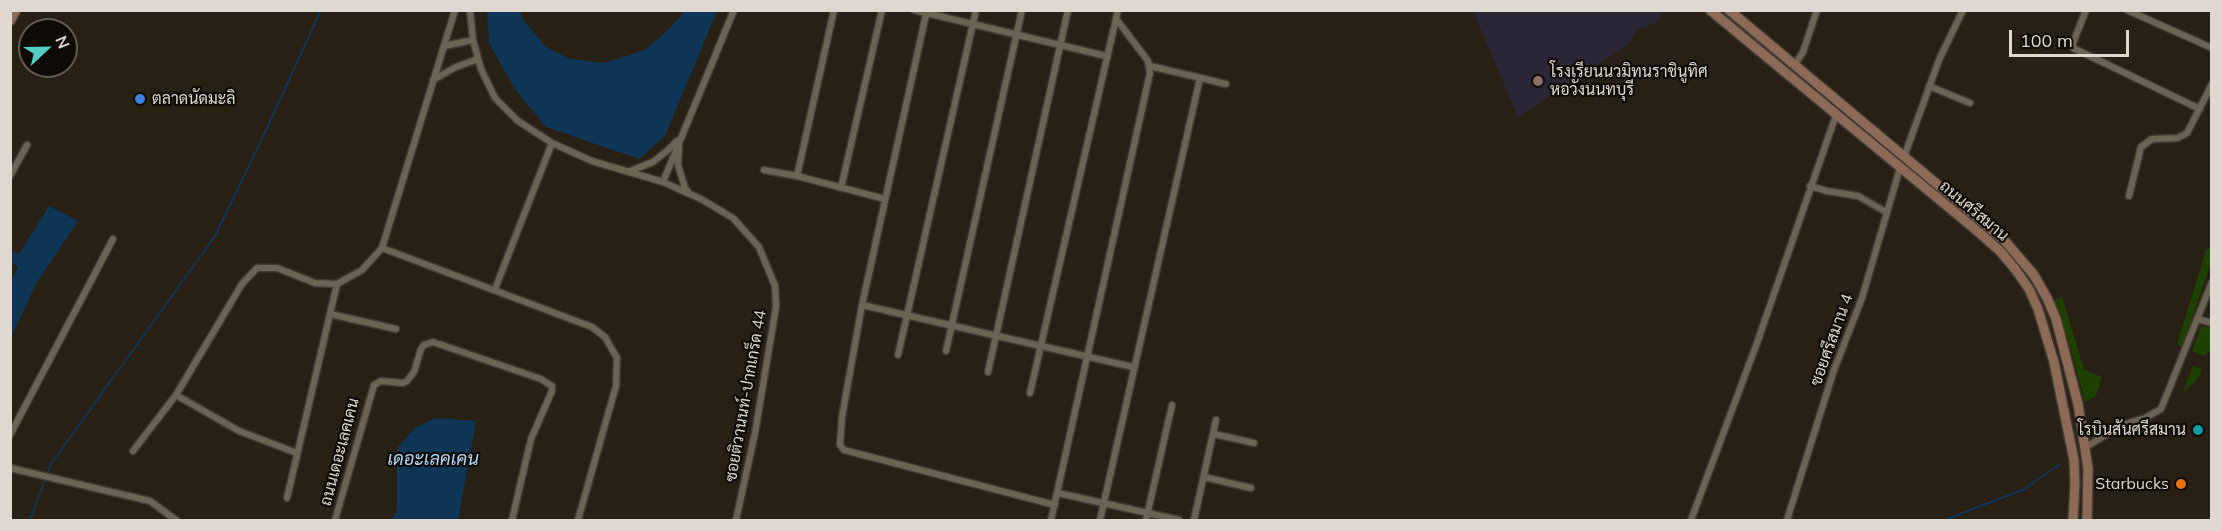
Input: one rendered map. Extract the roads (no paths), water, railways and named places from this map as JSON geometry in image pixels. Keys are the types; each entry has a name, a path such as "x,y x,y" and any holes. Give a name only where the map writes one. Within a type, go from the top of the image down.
{"main road":[{"path":"10,21 16,10"},
{"name":"ถนนศรีสมาน","path":"1710,10 2000,251 2015,269 2029,289 2046,331 2070,435 2075,484 2073,520"},
{"name":"ถนนศรีสมาน","path":"1729,10 2005,241 2034,276 2056,318 2078,404 2088,468 2087,520"}],"street":[{"path":"133,451 176,395 242,284 257,268 277,268 315,283 337,284 362,270 382,248 455,10"},
{"name":"ซอยติวานนท์-ปากเกร็ด 44","path":"470,10 472,40 478,59 495,98 518,122 552,144 592,161 630,171 689,193 733,218 759,248 775,286 776,307 773,333 736,520"},
{"path":"663,182 734,10"},
{"path":"797,176 834,10"},
{"path":"841,188 882,10"},
{"path":"914,10 1106,56"},
{"path":"898,355 976,10"},
{"path":"946,351 1022,10"},
{"path":"988,372 1068,10"},
{"path":"1029,393 1118,10"},
{"path":"1794,66 1803,52 1817,10"},
{"path":"1904,157 1929,86 1963,10"},
{"path":"2086,10 2073,48 2200,109"},
{"path":"2127,10 2211,48"},
{"path":"927,12 862,305 839,441 841,448 1055,505"},
{"path":"1117,20 1150,66 1226,84"},
{"path":"444,46 472,40"},
{"path":"433,80 456,67 478,59"},
{"path":"1051,520 1148,85 1150,66"},
{"path":"1100,520 1200,78"},
{"path":"2129,196 2142,147 2148,141 2156,138 2174,139 2184,135 2200,109 2211,84"},
{"path":"1929,86 1970,103"},
{"path":"1691,520 1757,343 1836,115"},
{"path":"630,171 653,162 680,138"},
{"path":"680,138 678,165 685,188 689,193"},
{"path":"495,289 552,144"},
{"path":"10,176 27,145"},
{"name":"ซอยศรีสมาน 4","path":"1787,520 1834,370 1862,298 1900,168"},
{"path":"765,170 797,176 885,200"},
{"path":"1810,186 1858,196 1886,212"},
{"path":"10,435 113,239"},
{"path":"382,248 592,327 605,337 617,358 616,387 578,520"},
{"path":"2086,447 2122,425 2159,411 2198,320 2211,282"},
{"path":"286,498 337,284"},
{"path":"862,305 1133,366"},
{"path":"330,314 396,329"},
{"path":"2198,320 2211,323"},
{"name":"ถนนเดอะเลคเคน","path":"335,520 371,390 381,381 403,383 407,381 414,372 421,349 424,345 433,342 541,379 552,386 552,391 531,439 513,520"},
{"path":"176,395 239,431 297,453"},
{"path":"1147,517 1172,405"},
{"path":"1194,520 1216,420"},
{"path":"1214,434 1254,443"},
{"path":"10,468 150,501 176,520"},
{"path":"1204,477 1251,488"},
{"path":"1058,493 1147,517 1179,520"}],"water":[{"path":"487,11 520,11 523,20 546,47 570,59 603,63 643,51 668,30 685,11 717,11 665,136 639,159 546,127 514,88 489,43"},
{"path":"49,206 78,221 37,282 11,337 11,281 18,267 11,262 11,250 19,254"},
{"name":"เดอะเลคเคน","path":"435,418 476,421 458,520 392,520 397,510 397,448 415,428"}],"waterway":[{"path":"30,520 51,464 215,236 321,10"},
{"path":"1945,520 2024,489 2060,464"}],"place":[{"name":"โรงเรียนนวมิทนราชินูทิศ หอวังนนทบุรี","path":"1538,81"},
{"name":"ตลาดนัดมะลิ","path":"140,99"},
{"name":"โรบินสันศรีสมาน","path":"2198,430"},
{"name":"Starbucks","path":"2181,484"}]}
